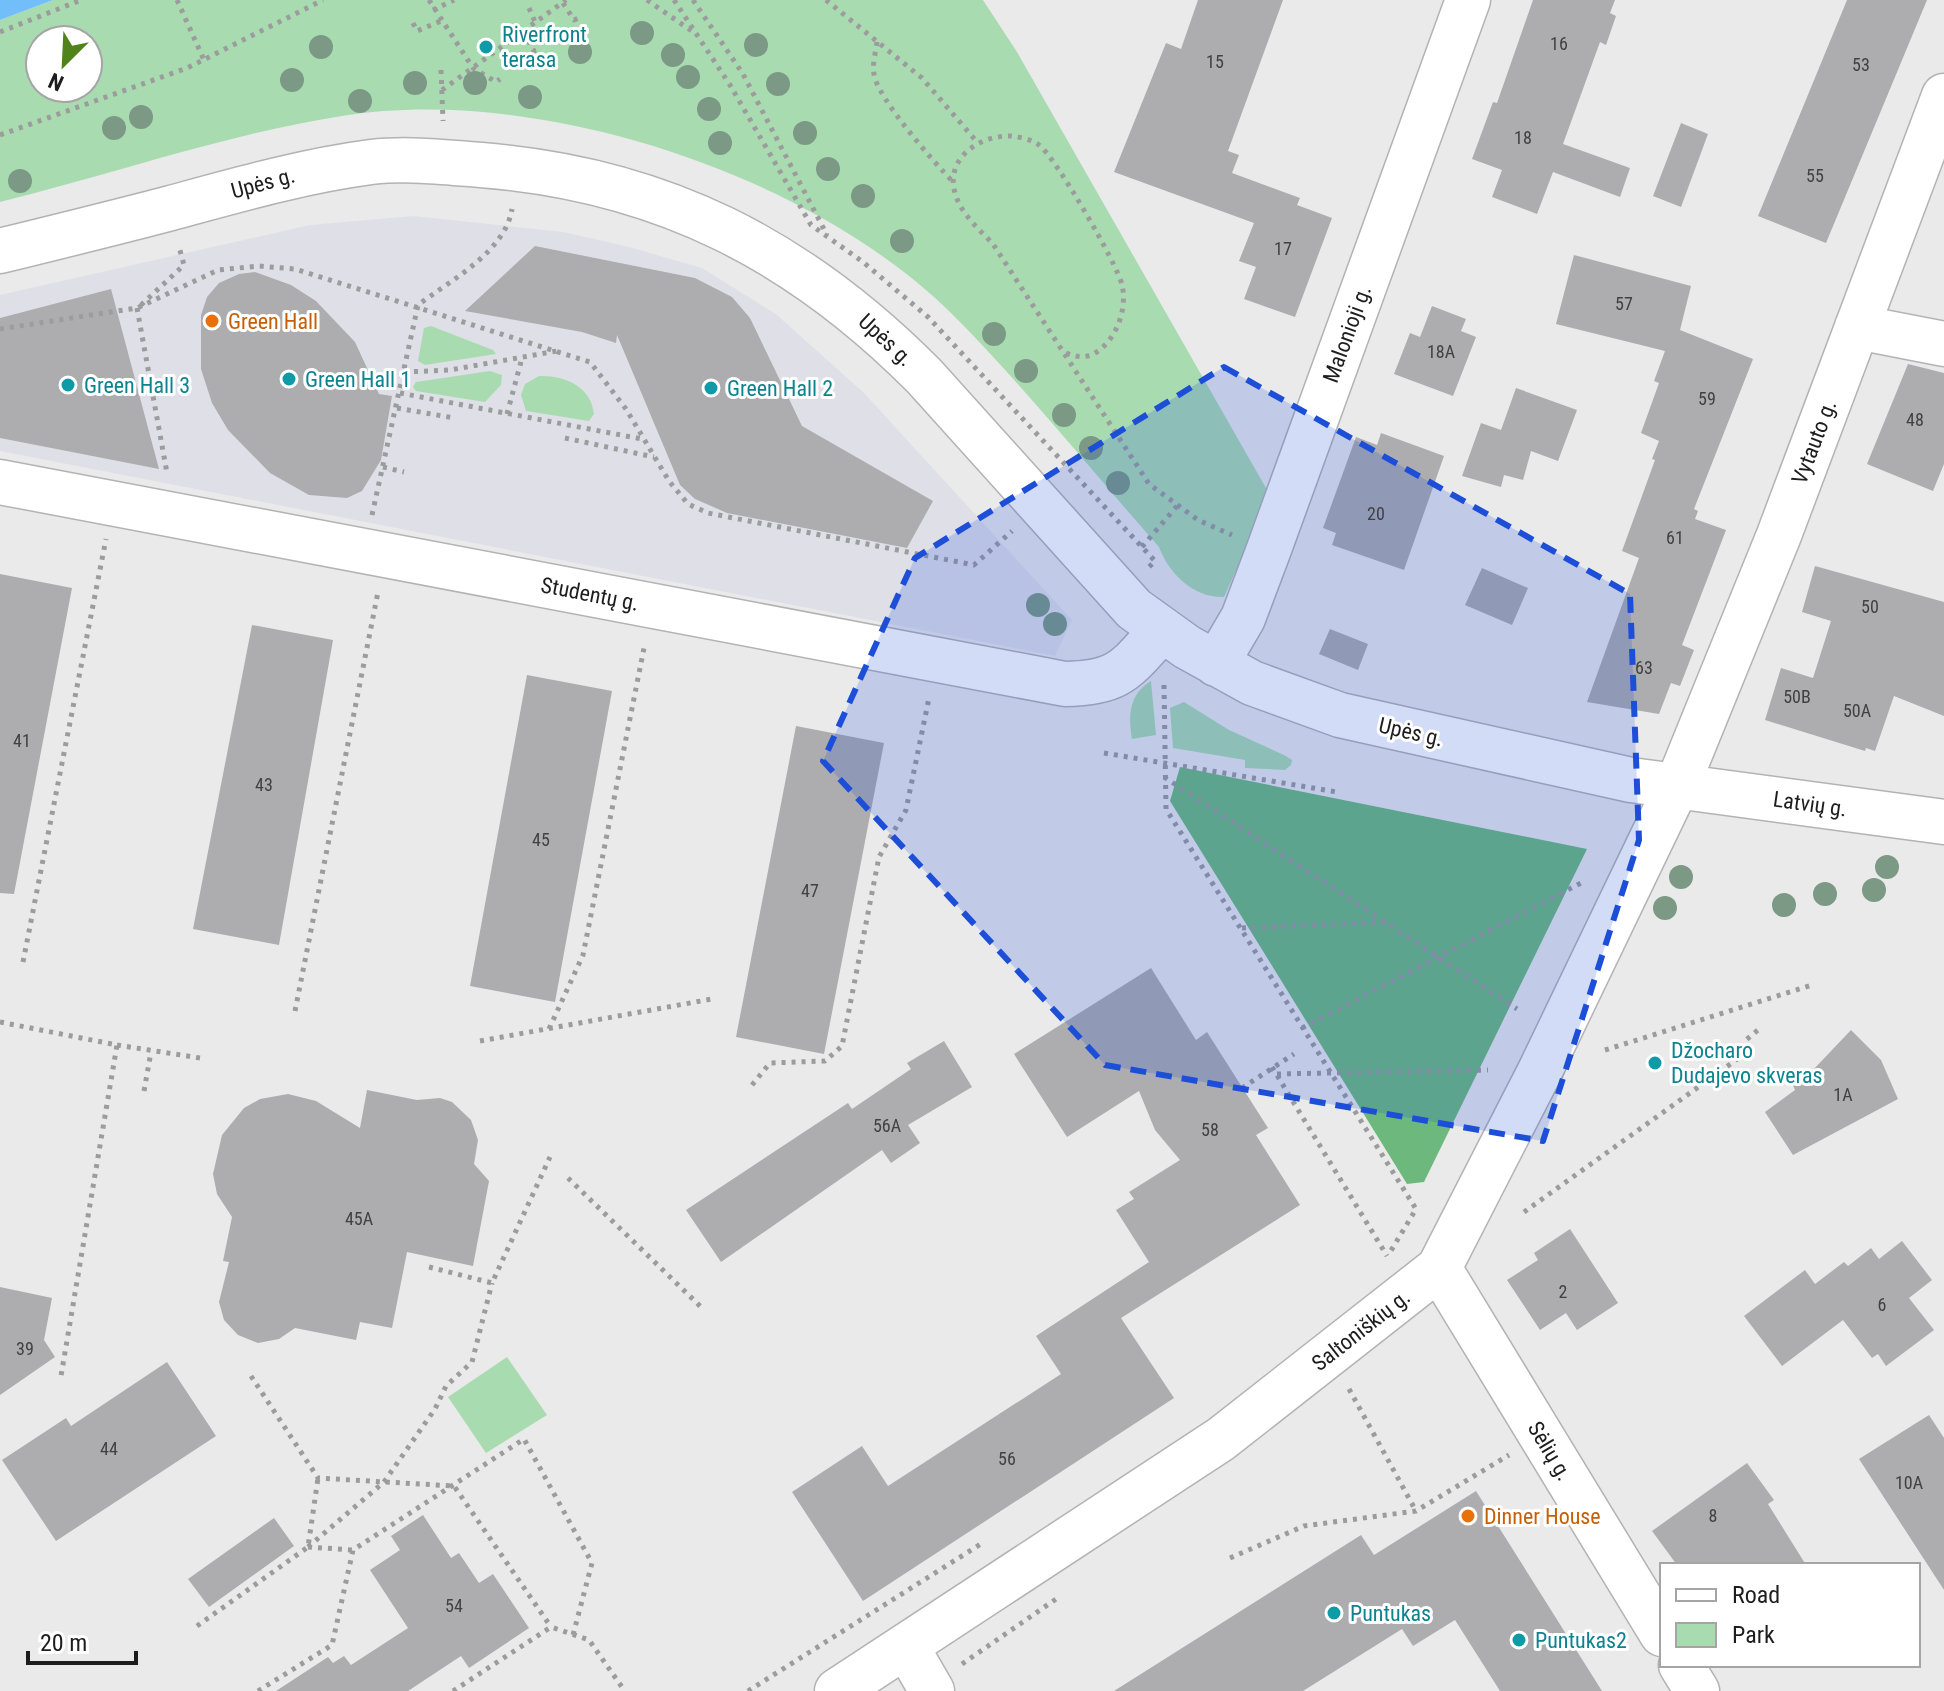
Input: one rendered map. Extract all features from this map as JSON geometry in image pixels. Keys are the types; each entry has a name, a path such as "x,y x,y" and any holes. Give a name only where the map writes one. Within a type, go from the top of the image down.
{"street":[{"name":"Malonioji g.","path":"1216,664 1243,618 1468,0"},
{"name":"Vytauto g.","path":"1677,786 1779,535 1944,96"},
{"name":"Upės g.","path":"0,251 302,173 376,162 444,162 545,172 609,185 656,199 738,233 820,283 889,340 1134,609 1149,644 1216,664 1289,699 1340,715 1631,780 1677,786"},
{"path":"1857,327 1944,344"},
{"name":"Studentų g.","path":"0,482 1065,684 1093,684 1124,673 1149,644"},
{"name":"Latvių g.","path":"1677,786 1944,822"},
{"name":"Saltoniškių g.","path":"837,1691 1221,1439 1439,1268 1540,1071 1677,786"},
{"name":"Sėlių g.","path":"1439,1268 1660,1631"},
{"path":"906,1646 932,1691"},
{"path":"1682,1667 1697,1691"}],"path":[{"path":"0,32 81,0"},
{"path":"177,0 204,60"},
{"path":"0,135 204,60 323,0"},
{"path":"429,0 473,68 496,82 500,79"},
{"path":"433,10 454,0"},
{"path":"647,0 701,37"},
{"path":"693,0 743,74 827,236"},
{"path":"826,0 922,78 977,142"},
{"path":"442,90 564,1 574,20 579,18"},
{"path":"529,8 535,22"},
{"path":"413,23 417,31 441,21"},
{"path":"523,32 534,51 540,47"},
{"path":"486,39 493,51"},
{"path":"877,41 874,73 879,87 926,153 953,182"},
{"path":"441,70 444,162"},
{"path":"1066,353 1079,358 1094,355 1111,339 1122,315 1123,288 1115,260 1041,146 1020,137 999,136 977,142 958,162 953,182 956,197 969,218 993,244 1149,484 1177,506 1223,532 1269,549"},
{"path":"295,1011 374,553 383,467 418,305 480,259 510,225 514,202"},
{"path":"137,308 184,265 167,209"},
{"path":"0,329 137,308 218,270 259,266 295,269 418,305 590,362 688,504 708,513 974,565 1040,506"},
{"path":"137,308 174,515"},
{"path":"404,372 450,370 559,351"},
{"path":"507,414 522,358"},
{"path":"400,393 644,439"},
{"path":"397,408 454,418"},
{"path":"565,438 655,457"},
{"path":"383,467 404,472"},
{"path":"23,962 113,503"},
{"path":"1142,547 1177,506"},
{"path":"549,1029 583,955 652,606"},
{"path":"1149,644 1166,689 1163,760 1166,809 1416,1209 1387,1256 1379,1263"},
{"path":"752,1085 770,1063 825,1061 842,1046 879,857 906,810 936,660"},
{"path":"1104,753 1163,760 1337,792"},
{"path":"1164,777 1389,922 1517,1009"},
{"path":"1302,1028 1581,883"},
{"path":"1242,928 1389,922"},
{"path":"1605,1050 1812,985"},
{"path":"480,1041 712,999"},
{"path":"0,1022 151,1052 200,1058"},
{"path":"1524,1212 1750,1050 1746,1040 1758,1030"},
{"path":"61,1376 117,1045"},
{"path":"144,1091 151,1052"},
{"path":"1242,1088 1294,1054"},
{"path":"1272,1067 1387,1256"},
{"path":"1277,1074 1488,1070"},
{"path":"197,1626 308,1547 384,1482 435,1409 446,1386 472,1362 492,1283 550,1157"},
{"path":"568,1178 701,1307"},
{"path":"429,1267 492,1283"},
{"path":"251,1376 318,1478 308,1547"},
{"path":"1343,1380 1416,1511"},
{"path":"1230,1558 1304,1526 1416,1511 1540,1436"},
{"path":"308,1547 353,1550 524,1439 592,1563 573,1635"},
{"path":"318,1478 454,1486"},
{"path":"454,1486 551,1627 589,1640 624,1690"},
{"path":"748,1691 997,1534"},
{"path":"258,1691 332,1645 353,1550"},
{"path":"453,1691 551,1627"}],"highlighted area":[{"path":"1224,367 1630,594 1639,840 1543,1141 1105,1065 823,761 915,558"}],"shaded area":[{"path":"413,216 563,232 629,247 702,268 777,315 864,393 1072,620 1055,656 0,451 0,295 310,225"}],"green space":[{"path":"53,0 983,0 1017,52 1270,495 1224,597 1193,589 1176,575 1159,547 1005,369 951,313 892,263 824,219 748,181 667,150 584,128 500,114 419,110 342,116 256,133 0,202 0,20"},
{"path":"431,326 493,350 496,354 425,365 418,361 424,328"},
{"path":"490,371 502,375 501,385 485,402 416,391 413,387 416,382"},
{"path":"539,376 567,380 582,389 592,404 594,414 589,421 526,411 521,395 525,384"},
{"path":"1151,681 1156,735 1132,739 1130,722 1134,699"},
{"path":"1184,702 1229,730 1284,755 1292,760 1291,765 1285,770 1245,768 1245,760 1173,748 1170,708"},
{"path":"1180,767 1587,849 1424,1182 1407,1184 1170,801"},
{"path":"507,1357 547,1415 486,1453 448,1397"}],"water":[{"path":"0,0 53,0 0,20"}],"building":[{"path":"1198,0 1283,0 1228,151 1239,155 1232,173 1300,198 1297,205 1332,218 1295,317 1244,299 1256,267 1239,261 1254,223 1114,172 1166,43 1181,49"},
{"path":"1533,0 1615,0 1610,13 1616,16 1606,45 1600,42 1563,144 1630,168 1620,197 1553,172 1537,214 1492,197 1502,170 1472,159 1493,102 1497,103"},
{"path":"1847,0 1927,0 1826,243 1758,216"},
{"path":"1681,123 1708,134 1681,207 1653,196"},
{"name":"Green Hall 2","path":"535,246 695,278 732,297 750,318 802,426 933,501 907,548 727,513 695,499 680,485 617,335 616,343 582,332 465,311"},
{"path":"1574,255 1691,286 1680,330 1753,359 1694,509 1698,511 1695,519 1726,530 1682,645 1694,650 1680,686 1671,683 1659,714 1587,702 1639,558 1622,551 1655,460 1652,459 1659,441 1641,433 1659,383 1654,381 1665,351 1556,324"},
{"name":"Green Hall 1","path":"255,272 291,285 316,301 355,342 379,394 392,396 381,460 362,491 347,498 309,495 270,473 228,430 212,403 201,369 201,315 207,297 219,283 239,274"},
{"name":"Green Hall 3","path":"111,289 159,469 0,438 0,318"},
{"path":"1432,306 1466,319 1461,331 1476,337 1453,396 1394,374 1410,333 1420,337"},
{"path":"1908,364 1944,373 1944,464 1933,491 1867,464"},
{"path":"1516,388 1577,410 1558,461 1531,451 1523,480 1504,475 1501,487 1462,476 1481,423 1501,430"},
{"path":"1381,433 1444,456 1404,570 1332,545 1336,533 1323,528 1356,437 1377,445"},
{"path":"1815,566 1944,602 1944,716 1894,696 1875,751 1866,748 1865,751 1765,720 1781,668 1813,678 1831,621 1802,612"},
{"path":"1482,568 1528,588 1512,625 1465,605"},
{"path":"0,574 72,588 14,894 0,893"},
{"path":"252,625 333,640 279,945 193,929"},
{"path":"1330,629 1368,644 1358,670 1319,654"},
{"path":"527,675 612,691 555,1002 470,986"},
{"path":"796,726 884,743 824,1054 736,1037"},
{"path":"1151,968 1196,1040 1207,1032 1268,1128 1256,1135 1300,1205 1121,1318 1174,1398 863,1601 792,1492 862,1446 888,1486 1061,1374 1036,1336 1149,1262 1116,1210 1134,1199 1129,1192 1180,1160 1155,1130 1139,1091 1067,1137 1014,1054"},
{"path":"1851,1030 1881,1060 1898,1099 1793,1155 1765,1112 1795,1090 1792,1083 1813,1070"},
{"path":"944,1041 972,1087 908,1125 920,1143 891,1163 882,1150 721,1262 686,1210 848,1103 852,1109 911,1069 907,1063"},
{"path":"367,1090 417,1100 440,1098 452,1102 471,1120 478,1140 474,1164 489,1181 473,1266 407,1252 392,1328 360,1322 356,1340 295,1328 279,1339 258,1343 238,1335 224,1320 219,1302 229,1262 223,1261 232,1217 217,1194 213,1174 222,1135 244,1108 260,1099 288,1094 316,1101 360,1128"},
{"path":"1570,1229 1618,1303 1577,1330 1566,1313 1540,1330 1507,1280 1538,1260 1534,1253"},
{"path":"1902,1241 1932,1280 1909,1298 1934,1330 1886,1366 1878,1354 1872,1358 1843,1320 1782,1366 1744,1316 1805,1270 1815,1284 1844,1262 1848,1266 1871,1248 1879,1259"},
{"path":"0,1287 52,1298 44,1340 55,1357 0,1395"},
{"path":"167,1362 216,1436 56,1541 2,1460 66,1418 71,1426"},
{"path":"1929,1415 1944,1438 1944,1590 1859,1459"},
{"path":"1747,1463 1774,1500 1768,1504 1805,1563 1676,1563 1652,1531"},
{"path":"1476,1491 1602,1691 1500,1691 1455,1620 1413,1646 1402,1629 1303,1691 1114,1691 1361,1535 1374,1555"},
{"path":"423,1515 451,1558 459,1553 479,1583 493,1574 529,1628 469,1668 461,1656 408,1691 276,1691 328,1657 333,1663 344,1656 351,1665 408,1628 370,1570 400,1550 391,1536"},
{"path":"274,1518 294,1546 209,1607 188,1579"}],"place":[{"name":"Riverfront terasa","path":"486,47"},
{"name":"Green Hall","path":"212,321"},
{"name":"Green Hall 1","path":"289,379"},
{"name":"Green Hall 3","path":"68,385"},
{"name":"Green Hall 2","path":"711,388"},
{"name":"Džocharo Dudajevo skveras","path":"1655,1063"},
{"name":"Dinner House","path":"1468,1516"},
{"name":"Puntukas","path":"1334,1613"},
{"name":"Puntukas2","path":"1519,1640"}]}
